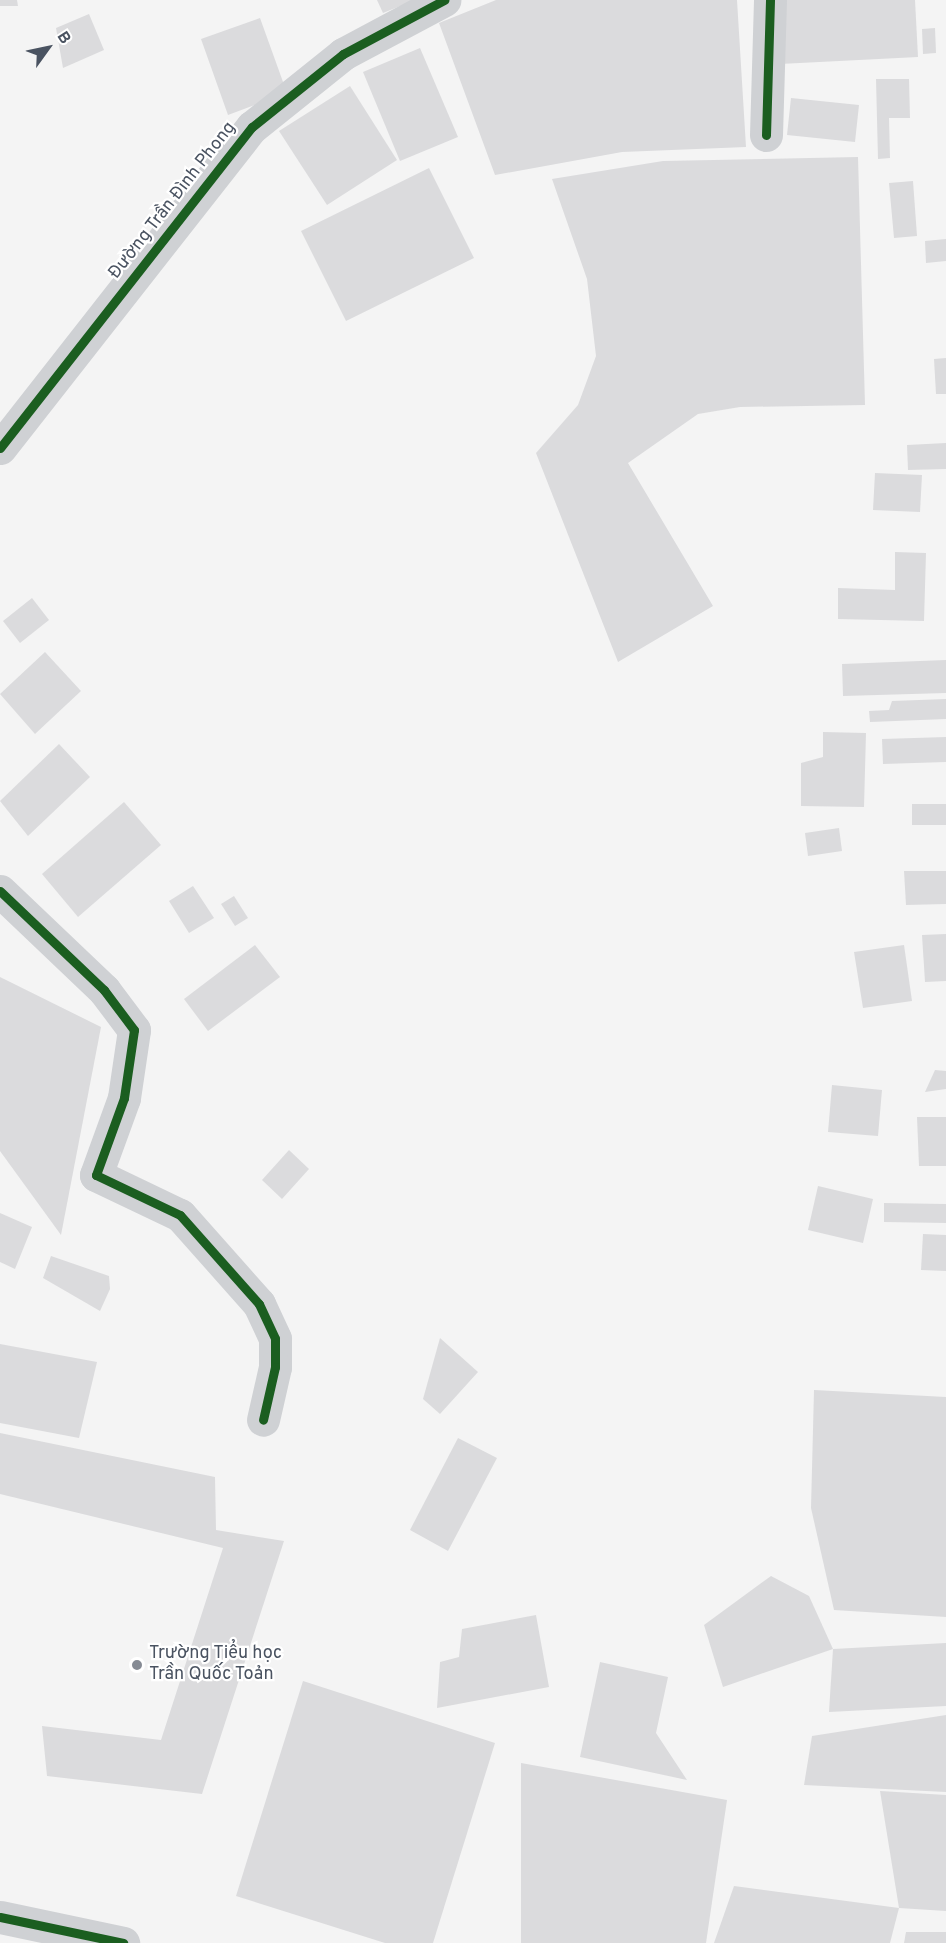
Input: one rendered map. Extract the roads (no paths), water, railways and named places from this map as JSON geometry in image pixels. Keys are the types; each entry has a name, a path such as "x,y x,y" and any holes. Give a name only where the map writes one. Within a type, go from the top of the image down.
{"street":[{"name":"Đường Trần Đình Phong","path":"0,448 252,127 342,54 444,0"},
{"path":"766,135 770,0"},
{"path":"0,891 104,990 135,1030 124,1098 96,1175 180,1215 259,1304 275,1339 263,1420"},
{"path":"0,1917 123,1943"}],"place":[{"name":"Trường Tiểu học Trần Quốc Toản","path":"137,1665"}]}
